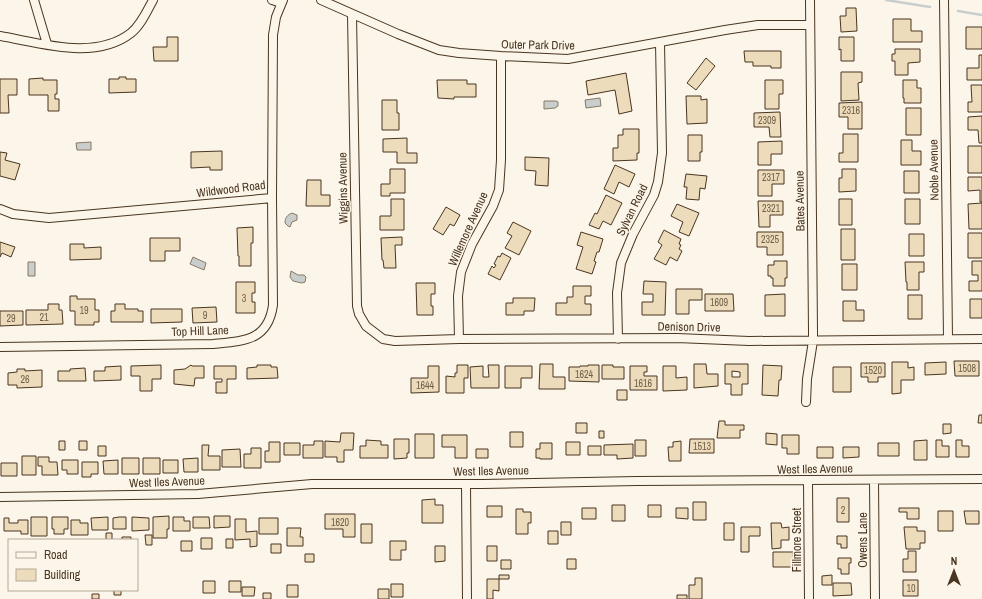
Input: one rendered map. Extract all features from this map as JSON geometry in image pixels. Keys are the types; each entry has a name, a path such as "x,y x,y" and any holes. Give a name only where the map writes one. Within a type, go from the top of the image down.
{"street":[{"path":"34,0 47,44"},
{"path":"0,36 66,48 94,48 107,46 131,33 138,25 153,0"},
{"name":"Wildwood Road","path":"0,209 14,214 49,218 272,198 273,35 276,17 282,2 272,0"},
{"name":"Outer Park Drive","path":"321,0 398,34 439,50 501,56 568,59 758,25 810,25"},
{"name":"Bates Avenue","path":"806,402 807,379 813,340 810,0"},
{"name":"Noble Avenue","path":"944,0 948,339"},
{"name":"Wiggins Avenue","path":"352,14 357,306 359,314 366,326 375,334 384,339 395,341"},
{"name":"Sylvan Road","path":"618,339 617,293 621,263 632,234 654,195 658,182 662,153 660,43"},
{"name":"Willemore Avenue","path":"459,340 458,296 461,272 472,244 493,206 499,190 501,160 501,56"},
{"name":"Top Hill Lane","path":"0,347 214,344 236,342 249,338 263,331 268,325 272,305 272,198"},
{"name":"Denison Drive","path":"395,341 677,338 749,341 982,339"},
{"name":"West Iles Avenue","path":"0,497 198,494 312,484 982,479"},
{"name":"Owens Lane","path":"874,480 875,599"},
{"name":"Fillmore Street","path":"808,481 809,599"},
{"path":"466,484 467,599"}],"shaded area":[{"path":"600,98 601,106 586,108 585,100"},
{"path":"544,101 556,101 558,102 558,106 555,108 544,109"},
{"path":"91,142 91,150 77,150 76,143"},
{"path":"292,213 297,215 297,220 292,222 290,227 285,223 285,221 286,218"},
{"path":"193,257 206,263 204,270 190,264"},
{"path":"28,262 35,262 35,276 28,276"},
{"path":"291,271 298,275 304,275 306,277 305,282 302,283 293,281 290,277"}],"building":[{"path":"846,8 856,8 857,31 841,32 840,16 846,16"},
{"path":"893,19 911,19 911,31 922,31 922,42 893,42"},
{"path":"966,27 982,27 982,49 966,49"},
{"path":"167,37 178,37 178,61 154,61 153,47 167,47"},
{"path":"839,37 854,37 854,61 841,61"},
{"path":"895,49 920,49 920,62 908,63 908,75 895,75 895,61 892,61 892,54 895,54"},
{"path":"744,51 781,51 781,68 771,68 771,66 753,66 753,62 745,62"},
{"path":"979,55 982,55 982,80 967,80 967,68 979,68"},
{"path":"706,58 715,66 696,90 687,83"},
{"path":"841,72 862,72 862,82 858,83 859,100 841,101"},
{"path":"626,73 632,111 619,114 615,90 588,95 586,81"},
{"path":"119,77 136,79 136,92 109,93 109,79 119,79"},
{"path":"43,78 43,80 57,80 57,94 55,94 55,99 59,99 59,111 48,111 48,95 29,95 29,79"},
{"path":"0,79 17,79 17,95 8,95 9,113 0,113"},
{"path":"437,80 467,80 467,84 476,84 476,97 454,97 454,99 438,98"},
{"path":"765,80 783,80 783,94 779,94 779,109 765,109"},
{"path":"903,80 917,80 917,88 921,88 921,103 904,103"},
{"path":"971,85 982,85 982,112 968,112 968,102 972,102"},
{"path":"686,96 701,96 701,100 707,99 707,123 687,124"},
{"path":"382,100 397,100 399,130 382,130"},
{"path":"862,102 862,129 848,129 848,117 839,117 839,103"},
{"path":"906,108 921,108 921,135 906,135"},
{"path":"780,112 781,137 770,137 769,127 754,127 754,113"},
{"path":"982,116 982,143 979,143 978,130 968,130 968,117"},
{"path":"623,129 639,129 639,153 637,153 637,160 613,161 613,148 618,148 618,135 623,135"},
{"path":"843,134 858,134 858,162 839,162 839,153 843,153"},
{"path":"688,135 702,135 702,152 700,152 700,161 688,161"},
{"path":"407,138 407,153 417,153 417,163 397,163 397,152 383,152 383,139"},
{"path":"901,140 912,140 912,151 921,151 921,165 901,165"},
{"path":"782,141 782,154 771,154 771,165 758,165 758,142"},
{"path":"968,146 982,146 982,173 968,173"},
{"path":"222,151 222,170 210,170 210,167 191,168 191,152"},
{"path":"0,152 7,153 5,160 20,164 15,180 0,176"},
{"path":"525,157 549,158 548,186 535,185 536,171 525,170"},
{"path":"615,165 635,174 629,187 619,182 614,194 604,189"},
{"path":"390,169 405,169 405,193 390,193 390,196 381,196 381,184 390,184"},
{"path":"842,169 856,169 856,191 839,192 839,178 842,178"},
{"path":"758,170 784,170 784,184 772,184 772,196 758,196"},
{"path":"904,171 919,171 919,193 904,193"},
{"path":"686,174 707,176 705,189 700,188 699,200 686,199 687,187 684,187"},
{"path":"968,177 982,177 982,202 980,202 980,190 968,191"},
{"path":"307,180 321,180 321,195 330,195 330,206 306,206"},
{"path":"606,195 622,203 611,225 603,221 599,229 589,225 595,213 597,214"},
{"path":"391,199 404,199 404,230 380,230 380,216 391,216"},
{"path":"839,199 852,199 852,225 839,225"},
{"path":"905,199 920,199 920,224 905,224"},
{"path":"758,201 783,201 783,215 770,215 770,227 759,227"},
{"path":"982,203 982,229 969,229 968,204"},
{"path":"677,204 699,213 689,236 679,232 683,222 671,216"},
{"path":"446,207 460,215 454,226 450,224 443,235 433,229"},
{"path":"513,222 531,231 519,255 505,248 512,236 507,233"},
{"path":"253,227 251,266 239,266 237,228"},
{"path":"841,229 855,229 855,260 841,260"},
{"path":"664,230 681,239 679,249 682,251 677,261 670,257 666,265 654,259 662,245 658,242"},
{"path":"581,232 603,239 599,252 597,252 594,261 596,262 592,274 576,269 583,247 577,245"},
{"path":"757,232 783,232 783,255 767,255 767,247 757,247"},
{"path":"968,233 982,233 982,258 968,258"},
{"path":"909,234 924,234 924,256 909,256"},
{"path":"402,237 402,245 395,245 396,268 384,268 381,238"},
{"path":"150,238 180,238 180,251 165,251 165,261 150,261"},
{"path":"0,242 15,247 11,257 2,253 0,257"},
{"path":"70,244 84,244 84,248 101,247 101,259 70,260"},
{"path":"502,253 511,258 500,280 488,274 492,266 494,268 496,265 494,264 498,256 500,257"},
{"path":"774,261 787,261 787,278 785,278 785,286 773,286 773,278 768,276 768,265 774,265"},
{"path":"972,261 982,261 982,291 969,291 969,281 978,281 978,275 972,275"},
{"path":"905,262 924,262 924,272 919,272 919,290 907,290"},
{"path":"842,264 857,264 857,290 842,290"},
{"path":"644,281 666,282 665,315 642,315 642,302 653,302 653,294 643,294"},
{"path":"236,282 255,282 255,293 252,293 252,302 255,302 255,313 236,313"},
{"path":"416,283 435,283 435,294 431,294 433,315 417,315"},
{"path":"573,286 591,286 591,296 585,296 585,304 591,304 591,315 556,315 556,303 567,303 567,297 573,297"},
{"path":"676,289 702,289 702,300 689,300 689,314 676,314"},
{"path":"705,294 733,294 734,311 705,311"},
{"path":"785,294 785,316 765,316 765,295"},
{"path":"908,295 922,295 922,319 908,319"},
{"path":"70,296 77,296 77,299 95,299 95,310 99,310 99,322 94,322 94,325 75,325 75,311 70,311"},
{"path":"513,298 535,298 534,311 524,311 524,315 506,315 506,303 513,303"},
{"path":"970,299 982,299 982,318 970,318"},
{"path":"843,301 856,301 856,310 864,310 864,321 843,321"},
{"path":"48,304 59,304 59,310 62,310 63,324 26,325 26,310 48,310"},
{"path":"115,304 125,304 125,309 138,309 138,311 143,311 143,322 111,322 111,311 115,311"},
{"path":"216,307 217,322 193,323 192,308"},
{"path":"151,309 182,309 182,322 151,323"},
{"path":"0,311 23,311 23,325 0,326"},
{"path":"954,361 979,361 979,376 955,376"},
{"path":"892,362 908,362 908,368 914,367 914,380 901,380 901,393 892,394"},
{"path":"946,362 946,374 925,375 925,363"},
{"path":"861,363 885,363 885,377 878,377 878,382 868,382 868,377 861,377"},
{"path":"540,364 553,364 553,377 565,377 565,389 539,389"},
{"path":"694,364 706,364 707,374 718,374 718,386 694,388"},
{"path":"725,364 748,364 748,384 742,384 742,395 731,395 731,384 725,384","holes":["732,371 740,372 740,377 732,377"]},
{"path":"161,365 161,379 152,379 152,391 140,391 140,376 131,376 131,366"},
{"path":"191,365 204,366 204,378 195,378 194,386 174,384 174,370 185,369"},
{"path":"257,365 271,365 271,367 277,367 278,378 247,379 247,368 257,367"},
{"path":"457,365 468,365 468,378 464,378 464,393 446,393 446,376 455,377 455,373 457,373"},
{"path":"488,365 499,365 499,388 471,388 470,367 483,366 483,377 489,377"},
{"path":"599,365 599,382 569,381 569,367"},
{"path":"602,365 624,367 624,379 602,379"},
{"path":"763,365 782,366 778,396 762,395"},
{"path":"121,366 121,380 94,381 94,371 105,371 105,367"},
{"path":"214,366 236,366 236,379 227,379 227,393 216,393 216,382 222,382 222,379 214,379"},
{"path":"428,366 439,366 439,392 411,393 411,378 428,378"},
{"path":"505,366 532,366 532,378 521,378 521,388 505,388"},
{"path":"630,366 647,366 647,372 644,372 644,376 657,376 657,390 630,390"},
{"path":"663,366 676,366 676,378 687,377 687,390 663,391"},
{"path":"833,367 851,367 851,392 833,392"},
{"path":"85,368 86,381 58,381 58,371 70,371 70,369"},
{"path":"17,369 25,369 25,371 42,370 42,387 17,388 17,385 8,385 8,373 17,372"},
{"path":"617,390 627,390 627,400 617,400"},
{"path":"979,415 982,415 982,423 978,423"},
{"path":"719,421 725,421 725,425 744,425 744,430 740,430 740,438 717,438"},
{"path":"576,423 587,423 587,433 576,433"},
{"path":"943,424 951,424 951,433 943,434"},
{"path":"599,431 604,431 604,438 599,438"},
{"path":"510,432 523,432 523,447 510,447"},
{"path":"341,433 354,433 353,450 344,450 344,462 337,462 337,457 325,457 325,441 340,442"},
{"path":"766,433 777,434 777,445 766,444"},
{"path":"415,434 434,434 434,458 415,458"},
{"path":"442,435 467,435 467,458 455,458 455,447 442,447"},
{"path":"782,435 799,435 799,454 787,454 787,448 782,448"},
{"path":"394,439 409,439 409,453 407,453 407,458 394,459"},
{"path":"690,439 714,439 714,453 689,453"},
{"path":"366,440 381,441 381,445 388,445 388,458 360,458 360,446 366,446"},
{"path":"635,440 646,440 646,456 635,456"},
{"path":"927,440 927,460 914,460 914,441"},
{"path":"936,440 942,440 942,446 949,446 949,457 936,457"},
{"path":"956,440 962,440 962,446 969,446 969,457 956,457"},
{"path":"59,441 65,441 65,450 59,450"},
{"path":"79,441 87,441 87,450 79,450"},
{"path":"314,441 323,441 323,458 303,458 303,445 314,445"},
{"path":"681,441 681,461 669,461 668,447 673,447 673,442"},
{"path":"269,442 280,442 280,462 265,462 265,451 269,451"},
{"path":"566,442 580,442 580,455 566,455"},
{"path":"284,443 300,443 300,455 284,455"},
{"path":"540,443 552,443 552,459 536,458 536,449 540,449"},
{"path":"878,443 899,443 899,456 878,456"},
{"path":"633,444 633,458 617,459 617,455 604,455 604,445"},
{"path":"202,445 209,445 208,456 220,456 220,470 202,470"},
{"path":"98,446 106,446 106,456 98,456"},
{"path":"588,446 601,446 601,455 588,455"},
{"path":"817,447 833,447 833,458 817,458"},
{"path":"843,447 859,447 859,457 843,458"},
{"path":"251,448 261,448 261,468 244,468 244,454 251,454"},
{"path":"240,449 241,467 222,467 222,450"},
{"path":"476,449 488,449 488,458 476,458"},
{"path":"22,456 36,456 36,475 22,475"},
{"path":"38,457 49,457 49,462 57,462 58,475 42,475 42,466 38,466"},
{"path":"122,458 139,458 139,474 122,474"},
{"path":"143,458 160,458 160,474 143,474"},
{"path":"198,458 198,472 184,472 183,459"},
{"path":"62,460 78,460 78,474 67,474 67,470 62,470"},
{"path":"118,460 118,474 104,474 103,461"},
{"path":"163,460 178,460 178,473 163,473"},
{"path":"82,462 98,462 98,474 91,474 91,477 82,477"},
{"path":"1,463 17,463 17,476 1,476"},
{"path":"837,498 849,498 849,522 837,522"},
{"path":"435,499 435,505 443,505 443,523 422,523 422,500"},
{"path":"693,502 706,502 706,520 693,520"},
{"path":"612,505 625,505 625,521 612,521"},
{"path":"648,505 661,505 661,517 648,517"},
{"path":"487,506 502,506 502,517 487,517"},
{"path":"582,508 596,508 596,519 582,519"},
{"path":"676,508 688,508 688,519 676,518"},
{"path":"899,508 919,508 919,519 907,519 907,512 899,512"},
{"path":"516,509 523,509 523,512 531,512 531,523 528,523 528,534 516,534"},
{"path":"938,511 953,511 953,531 938,531"},
{"path":"964,511 979,511 979,524 966,524"},
{"path":"325,514 355,514 355,537 343,537 343,529 325,529"},
{"path":"169,516 167,538 153,538 153,517"},
{"path":"214,516 230,516 230,527 214,528"},
{"path":"31,517 47,517 47,536 31,536"},
{"path":"52,517 68,517 68,529 64,529 64,534 54,534 54,529 52,529"},
{"path":"108,517 108,530 92,530 91,518"},
{"path":"126,517 126,529 113,529 113,518"},
{"path":"132,517 149,518 149,530 132,531"},
{"path":"173,517 184,517 184,521 190,521 190,531 173,531"},
{"path":"193,517 209,517 210,528 193,528"},
{"path":"4,518 9,518 9,523 18,523 18,520 28,520 28,534 21,534 21,531 4,531"},
{"path":"259,518 278,518 278,534 259,534"},
{"path":"235,519 246,519 246,532 257,531 257,546 250,547 250,539 235,540"},
{"path":"71,520 80,520 80,523 88,523 88,535 71,535"},
{"path":"561,522 571,522 571,535 561,535"},
{"path":"724,523 734,523 734,540 724,540"},
{"path":"771,523 781,523 782,528 789,527 789,540 781,540 781,548 772,549"},
{"path":"361,524 372,524 372,543 361,543"},
{"path":"741,527 760,527 760,536 749,536 749,552 741,552"},
{"path":"904,527 917,527 917,531 925,531 925,543 920,543 920,549 906,549"},
{"path":"287,528 301,528 300,537 303,537 303,546 287,546"},
{"path":"548,531 558,531 558,544 548,544"},
{"path":"106,533 112,533 112,539 106,539"},
{"path":"145,535 152,535 152,545 146,545"},
{"path":"837,536 847,536 847,548 841,548 841,544 837,544"},
{"path":"122,537 131,537 131,539 122,539"},
{"path":"201,538 212,538 212,549 201,549"},
{"path":"226,539 233,539 233,548 226,548"},
{"path":"181,541 192,541 192,551 181,551"},
{"path":"390,541 406,541 406,550 401,550 401,560 390,560"},
{"path":"271,544 281,544 281,553 271,553"},
{"path":"435,546 445,546 445,561 435,562"},
{"path":"487,546 497,546 497,561 487,561"},
{"path":"908,551 916,551 916,572 903,572 903,559 908,559"},
{"path":"773,552 793,552 794,567 773,567"},
{"path":"305,554 314,554 314,562 305,562"},
{"path":"838,558 851,558 851,563 849,563 849,574 841,574 841,569 838,569"},
{"path":"567,559 576,559 576,569 567,569"},
{"path":"501,560 511,560 511,569 501,569"},
{"path":"499,575 509,575 509,579 499,579"},
{"path":"832,575 832,585 822,585 822,576"},
{"path":"695,578 702,578 702,599 689,599 689,585 695,585"},
{"path":"487,579 499,579 499,591 493,590 493,599 487,599"},
{"path":"903,580 918,580 918,596 903,596"},
{"path":"203,581 215,581 215,593 203,593"},
{"path":"229,581 241,581 241,592 229,592"},
{"path":"833,583 851,583 852,595 833,596"},
{"path":"391,584 403,584 403,597 391,597"},
{"path":"287,585 298,585 298,597 287,597"},
{"path":"242,587 255,587 254,596 242,596"},
{"path":"378,589 389,589 389,599 378,599"},
{"path":"114,591 121,591 121,595 114,595"},
{"path":"263,593 271,593 271,599 263,599"},
{"path":"92,594 99,594 99,599 92,599"},
{"path":"677,595 687,595 687,599 677,599"}],"waterway":[{"path":"886,0 930,7"},
{"path":"958,11 982,15"}]}
